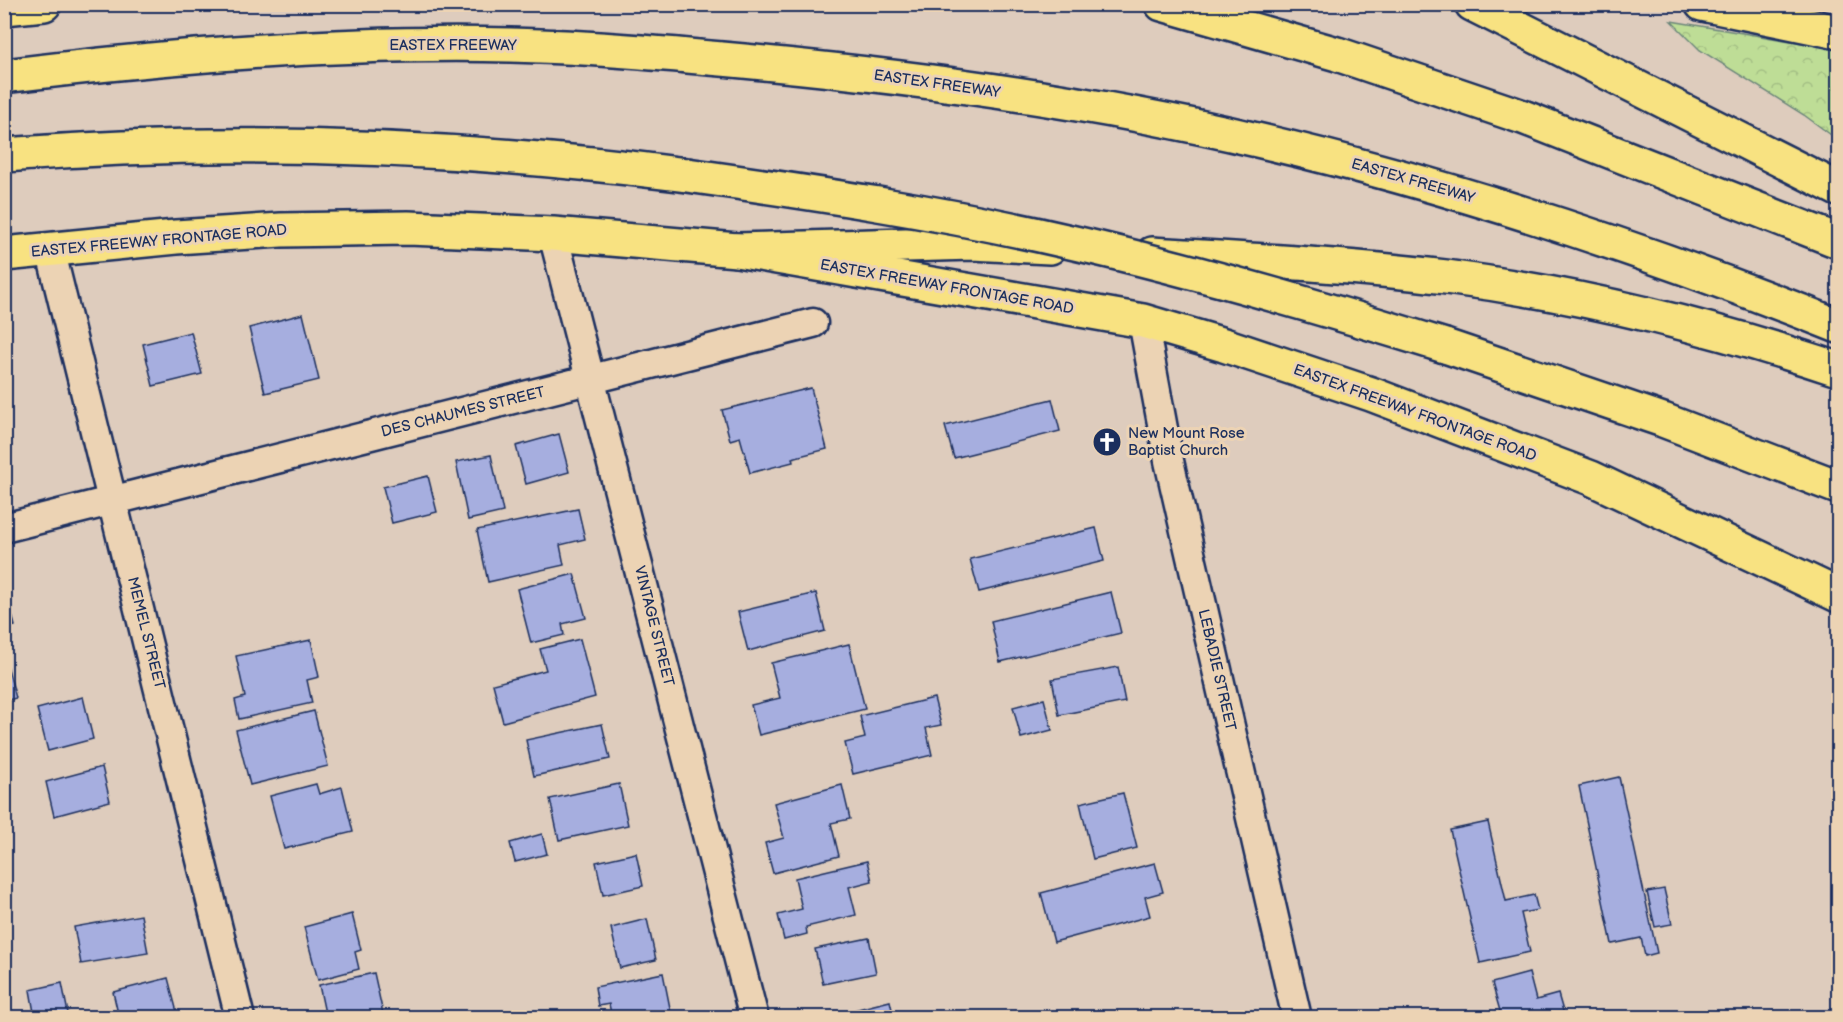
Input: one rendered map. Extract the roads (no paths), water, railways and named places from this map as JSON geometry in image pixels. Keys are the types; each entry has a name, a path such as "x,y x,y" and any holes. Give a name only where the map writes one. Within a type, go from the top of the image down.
{"main road":[{"path":"4,8 44,4"},
{"path":"1162,4 1337,54 1523,117 1839,241"},
{"path":"1472,4 1839,189"},
{"path":"1702,4 1839,32"},
{"name":"EASTEX FREEWAY","path":"4,76 108,63 262,52 390,45 510,45 649,52 921,81 1141,116 1253,139 1371,168 1562,226 1702,274 1839,326"},
{"path":"4,155 162,146 342,146 520,156 687,175 914,210 1064,240 1276,294 1445,346 1663,420 1839,487"},
{"name":"EASTEX FREEWAY FRONTAGE ROAD","path":"4,254 176,237 280,231 408,228 553,234 737,250 1143,321 1224,345 1371,394 1591,478 1839,595"},
{"path":"737,250 972,243 1336,266 1446,277 1533,291 1677,322 1839,369"}],"street":[{"name":"VINTAGE STREET","path":"553,234 754,1017"},
{"name":"MEMEL STREET","path":"50,249 240,1017"},
{"name":"LEBADIE STREET","path":"1143,321 1169,461 1297,1017"},
{"name":"DES CHAUMES STREET","path":"4,528 813,323"}],"place":[{"name":"New Mount Rose Baptist Church","path":"1107,442"}]}
